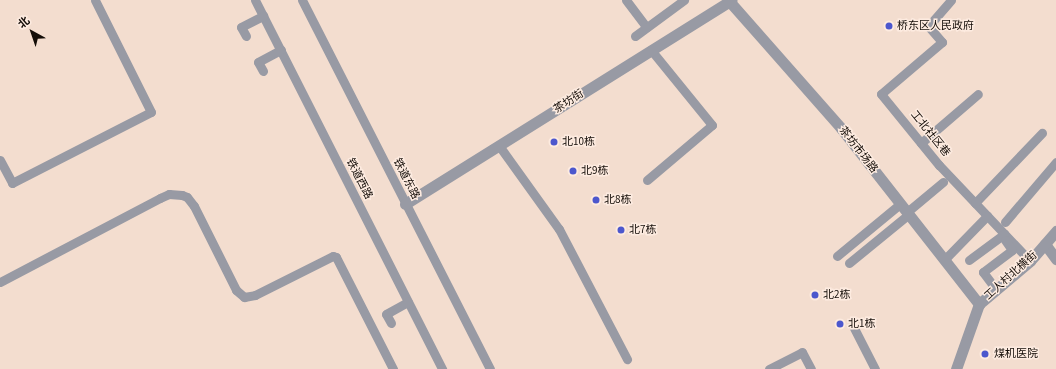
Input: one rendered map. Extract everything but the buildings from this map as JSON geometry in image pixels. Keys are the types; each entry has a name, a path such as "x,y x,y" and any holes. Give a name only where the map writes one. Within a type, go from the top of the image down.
{"street":[{"path":"0,160 12,183 151,112 94,0"},
{"name":"铁道西路","path":"256,0 442,369"},
{"name":"铁道东路","path":"302,0 490,369"},
{"path":"626,0 646,27"},
{"path":"635,36 684,0"},
{"name":"工北社区巷","path":"951,0 931,24 942,42 881,94 921,143 974,203 1003,235 1030,261"},
{"name":"茶坊街","path":"405,204 500,147 731,1"},
{"name":"茶坊市场路","path":"731,1 841,128 979,304"},
{"path":"246,36 241,27 263,16"},
{"path":"263,71 258,62 281,50"},
{"path":"647,180 712,125 652,50"},
{"path":"921,143 978,94"},
{"path":"974,203 1042,133"},
{"path":"500,147 559,229 627,359"},
{"path":"1005,222 1056,162"},
{"path":"837,256 905,210 943,182"},
{"path":"0,282 160,198 169,194 182,195 187,197 194,206 236,290 244,296 255,295 333,256 336,257 393,369"},
{"path":"849,263 905,210"},
{"path":"944,260 987,216"},
{"name":"工人村北横街","path":"956,369 979,304 1030,261 1056,231"},
{"path":"969,260 1003,235 1012,250 983,272 992,284"},
{"path":"1045,244 1056,259"},
{"path":"391,323 386,314 408,302"},
{"path":"854,328 875,369"},
{"path":"769,369 802,352 809,368"}],"place":[{"name":"桥东区人民政府","path":"889,26"},
{"name":"北10栋","path":"554,142"},
{"name":"北9栋","path":"573,171"},
{"name":"北8栋","path":"596,200"},
{"name":"北7栋","path":"621,230"},
{"name":"北2栋","path":"815,295"},
{"name":"北1栋","path":"840,324"},
{"name":"煤机医院","path":"985,354"}]}
